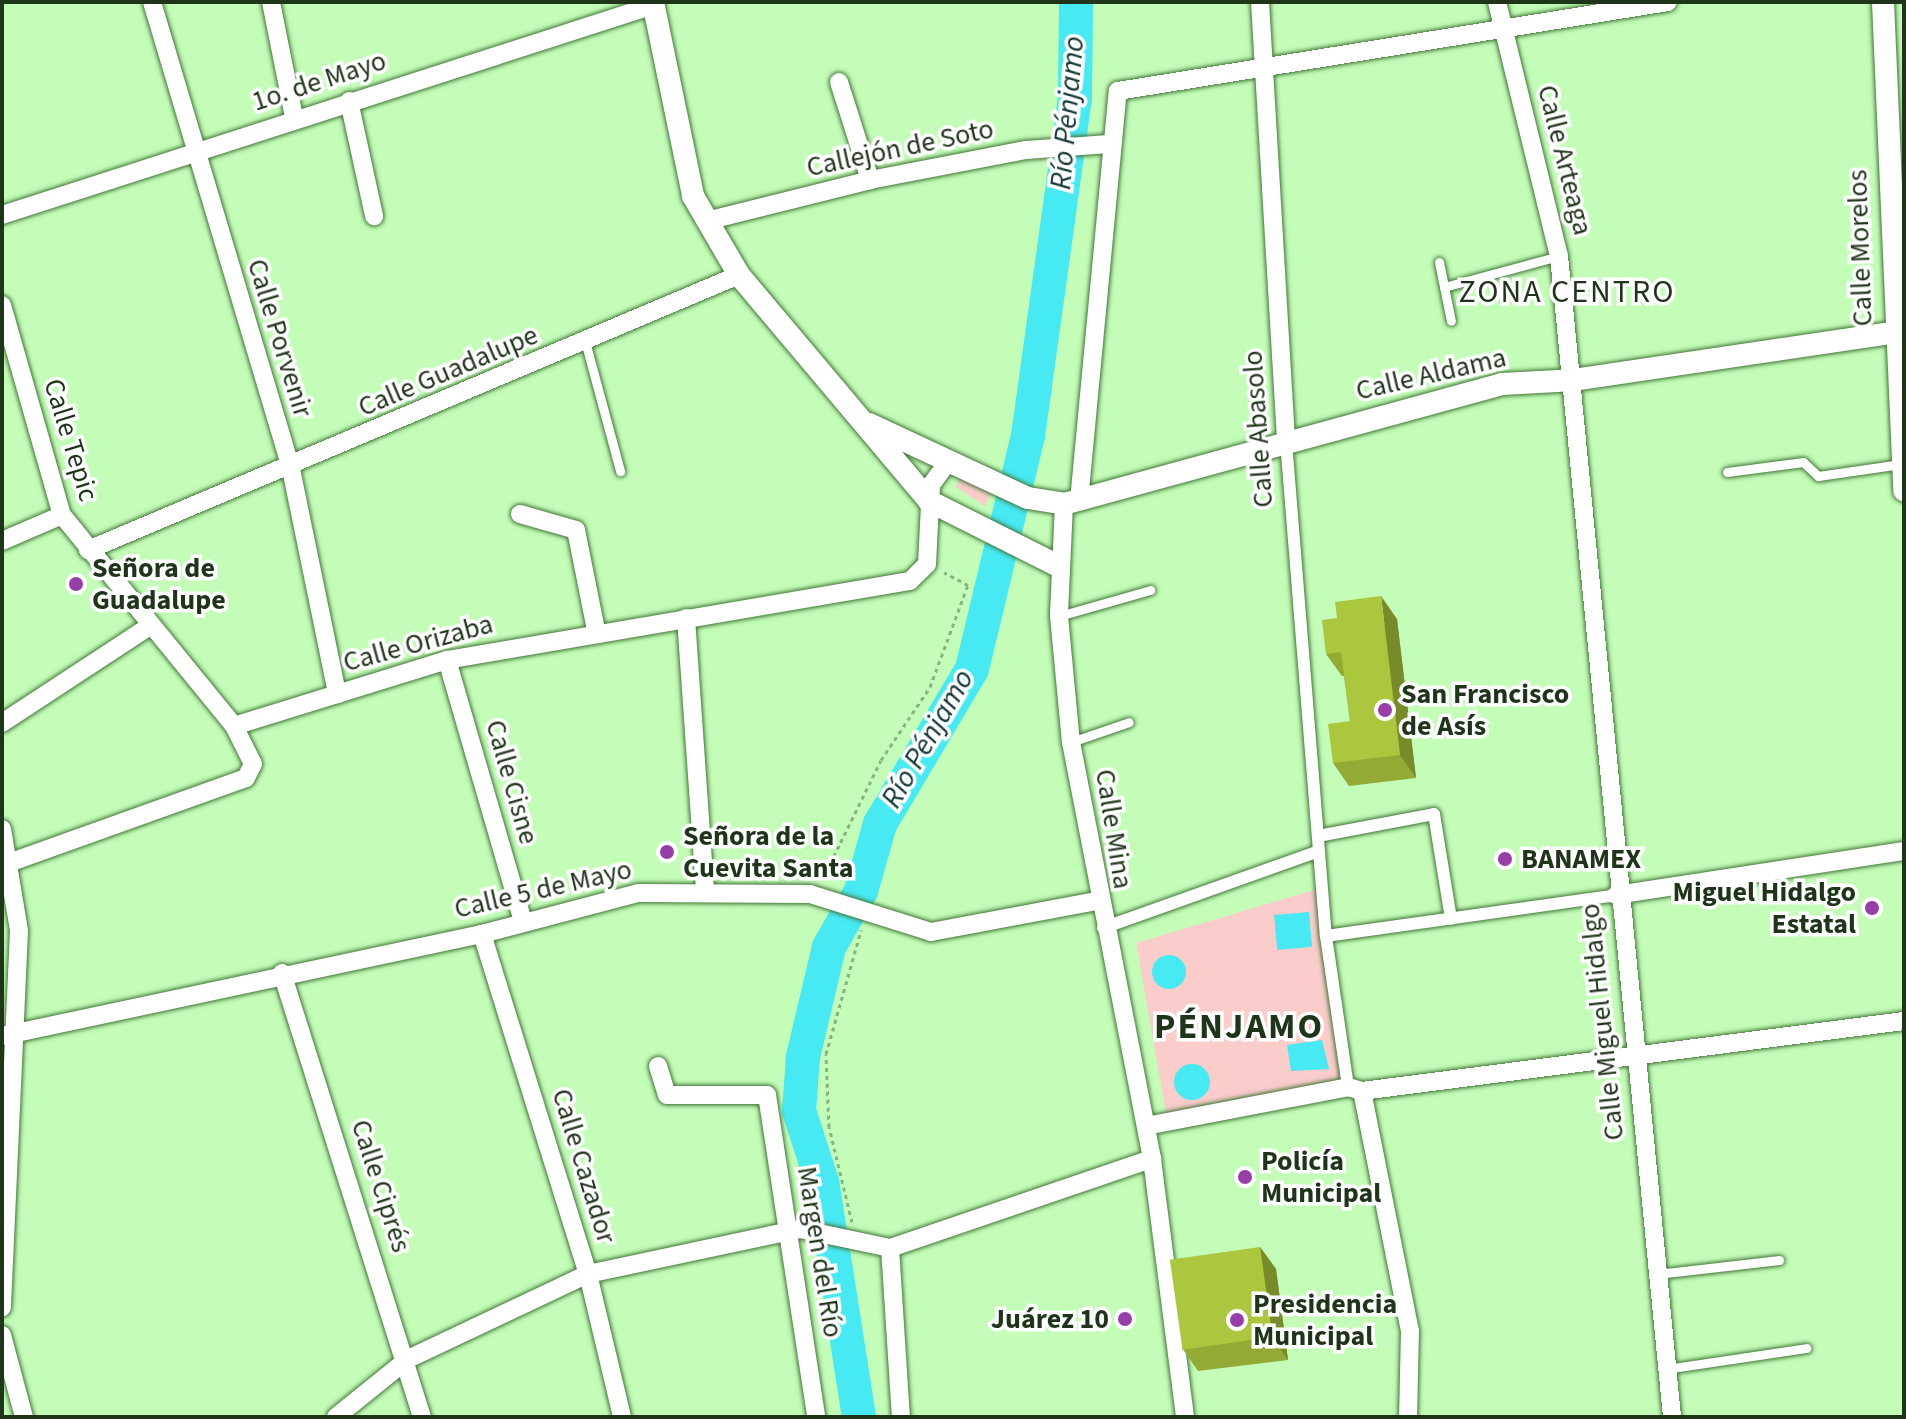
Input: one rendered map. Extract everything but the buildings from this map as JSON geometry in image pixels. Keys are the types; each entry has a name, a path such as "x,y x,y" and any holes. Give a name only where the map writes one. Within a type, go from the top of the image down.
{"street":[{"name":"Calle Porvenir","path":"152,2 193,153 291,469 337,694"},
{"path":"271,2 294,117"},
{"name":"Calle Abasolo","path":"1260,2 1286,441 1326,936 1355,1089"},
{"name":"Calle Arteaga","path":"1497,2 1559,256 1573,380"},
{"path":"1266,68 1503,26 1668,2"},
{"name":"Calle Morelos","path":"1883,2 1904,491"},
{"name":"1o. de Mayo","path":"2,215 294,117 654,3"},
{"path":"654,3 693,196 739,275 869,424 929,501 1012,548 1058,566"},
{"name":"Calle Mina","path":"1185,1417 1152,1159 1097,901 1071,742 1059,616 1058,566 1072,503 1109,144 1118,91 1266,68"},
{"path":"839,82 870,180"},
{"path":"349,101 374,216"},
{"name":"Callejón de Soto","path":"706,221 870,180 1026,150 1109,144"},
{"name":"Calle Guadalupe","path":"88,550 291,469 739,275"},
{"name":"Calle Tepic","path":"2,305 62,515 148,627 234,726"},
{"name":"Calle Aldama","path":"869,424 1028,498 1072,503 1286,441 1502,384 1573,380 1898,332"},
{"name":"Calle Miguel Hidalgo","path":"1573,380 1616,895 1672,1417"},
{"path":"924,569 929,501 937,470 957,463"},
{"path":"520,514 576,530 596,630"},
{"path":"2,541 62,515"},
{"name":"Calle Orizaba","path":"234,726 447,660 596,630 686,618 924,569"},
{"path":"686,618 705,890"},
{"path":"2,723 148,627"},
{"name":"Calle Cisne","path":"447,660 523,921"},
{"path":"11,862 246,778 253,764 234,726"},
{"path":"1318,836 1434,814 1451,919"},
{"path":"2,829 11,862 19,931 7,1035 2,1308"},
{"path":"1103,928 1319,851"},
{"path":"1326,936 1904,851"},
{"name":"Calle 5 de Mayo","path":"7,1035 282,973 482,934 638,893 705,890 810,894 886,923 931,932 1097,901"},
{"name":"Calle Cazador","path":"482,934 588,1274 622,1417"},
{"name":"Calle Ciprés","path":"282,973 408,1359 422,1417"},
{"path":"1146,1126 1355,1089 1634,1058 1904,1021"},
{"name":"Margen del Río","path":"658,1066 667,1095 767,1095 795,1230 816,1417"},
{"path":"1355,1089 1410,1331 1408,1417"},
{"path":"336,1417 408,1359 588,1274 795,1230 890,1248 1152,1159"},
{"path":"890,1248 901,1417"},
{"path":"2,1335 24,1417"}],"lane":[{"path":"1444,287 1559,256"},
{"path":"1439,262 1451,321"},
{"path":"585,341 620,471"},
{"path":"1727,472 1803,462 1818,476 1901,464"},
{"path":"1059,616 1150,590"},
{"path":"1071,742 1129,722"},
{"path":"1657,1274 1779,1260"},
{"path":"1666,1369 1806,1348"}],"path":[{"path":"810,894 834,863 881,760 930,687 968,585 924,569"},
{"path":"842,1237 853,1227 829,1127 826,1054 863,926 886,923"}],"shaded area":[{"path":"960,477 994,485 985,506 956,487"},
{"path":"1317,889 1345,1080 1167,1119 1136,943"}],"water":[{"path":"1309,912 1312,947 1277,950 1274,915"},
{"path":"1169,955 1181,960 1186,972 1181,984 1169,989 1157,984 1152,972 1157,960"},
{"path":"1322,1040 1329,1069 1291,1071 1287,1045"},
{"path":"1192,1064 1205,1069 1210,1082 1205,1095 1192,1100 1179,1095 1174,1082 1179,1069"}],"waterway":[{"name":"Río Pénjamo","path":"859,1417 822,1182 799,1111 803,1057 829,947 861,891 880,824 972,669 1028,436 1075,98 1076,2"}],"place":[{"name":"Señora de Guadalupe","path":"76,584"},
{"name":"San Francisco de Asís","path":"1385,710"},
{"name":"Señora de la Cuevita Santa","path":"667,852"},
{"name":"BANAMEX","path":"1505,859"},
{"name":"Miguel Hidalgo Estatal","path":"1872,908"},
{"name":"Policía Municipal","path":"1245,1177"},
{"name":"Juárez 10","path":"1125,1319"},
{"name":"Presidencia Municipal","path":"1237,1320"}],"district":[{"name":"ZONA CENTRO","path":"1567,292"},
{"name":"PÉNJAMO","path":"1239,1027"}]}
